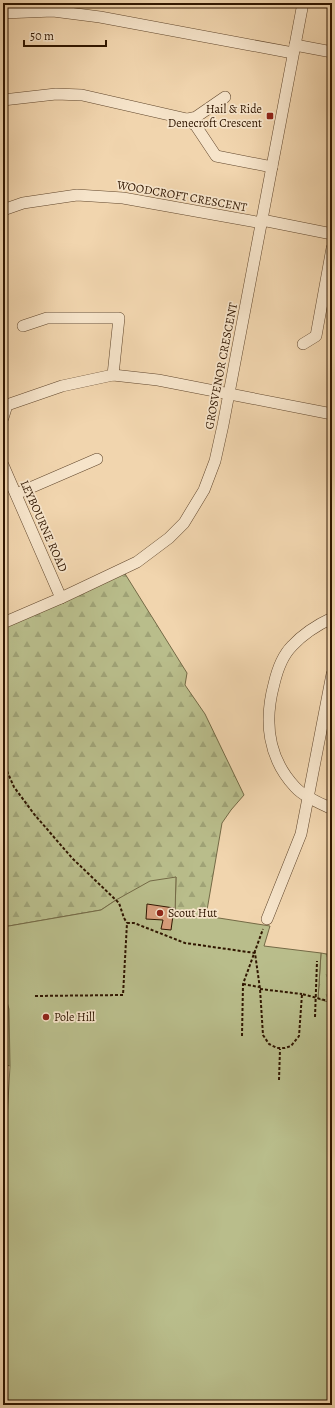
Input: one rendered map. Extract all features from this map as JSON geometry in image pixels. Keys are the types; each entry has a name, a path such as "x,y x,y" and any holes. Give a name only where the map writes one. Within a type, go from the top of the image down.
{"street":[{"name":"GROSVENOR CRESCENT","path":"3,623 61,598 137,562 169,538 184,524 204,490 215,461 230,393 303,3"},
{"path":"3,13 80,9 108,18 294,49 332,52"},
{"path":"3,100 56,94 82,95 187,119 196,126 216,156 272,167"},
{"path":"187,119 196,117 225,97"},
{"name":"WOODCROFT CRESCENT","path":"3,210 23,204 77,195 122,198 332,234"},
{"path":"303,344 316,336 330,270 332,248"},
{"path":"23,326 47,318 118,318 113,375"},
{"path":"3,418 7,405 62,386 113,375 158,380 332,414"},
{"path":"16,494 97,459"},
{"name":"LEYBOURNE ROAD","path":"3,465 61,598"},
{"path":"332,618 305,634 291,647 282,661 275,678 270,697 268,716 269,735 275,757 285,775 296,789 332,809"},
{"path":"267,919 301,834 332,674"}],"path":[{"path":"3,762 14,787 34,814 72,858 119,903 127,923 123,995 35,996"},
{"path":"242,1036 243,984 267,919"},
{"path":"127,923 134,924 185,943 255,953"},
{"path":"255,953 264,1035 268,1044 280,1049 291,1046 299,1036 302,994"},
{"path":"316,1017 315,997 317,961"},
{"path":"243,984 302,994 332,1002"},
{"path":"279,1080 280,1049"}],"green space":[{"path":"122,569 187,673 185,685 205,714 244,795 222,823 206,916 175,914 176,877 116,900 101,910 3,927 3,624"},
{"path":"176,877 175,914 206,916 270,926 264,946 321,953 318,999 332,1003 332,1405 3,1405 3,1192 10,1066 9,1009 3,988 3,927 101,910 150,881"},
{"path":"321,953 332,955 332,1003 318,1000"},
{"path":"3,988 9,1009 10,1066 3,1064"}],"building":[{"name":"Scout Hut","path":"147,904 174,908 171,930 161,929 163,920 146,919"}],"place":[{"name":"Hail & Ride Denecroft Crescent","path":"270,116"},
{"name":"Scout Hut","path":"160,913"},
{"name":"Pole Hill","path":"46,1017"}]}
